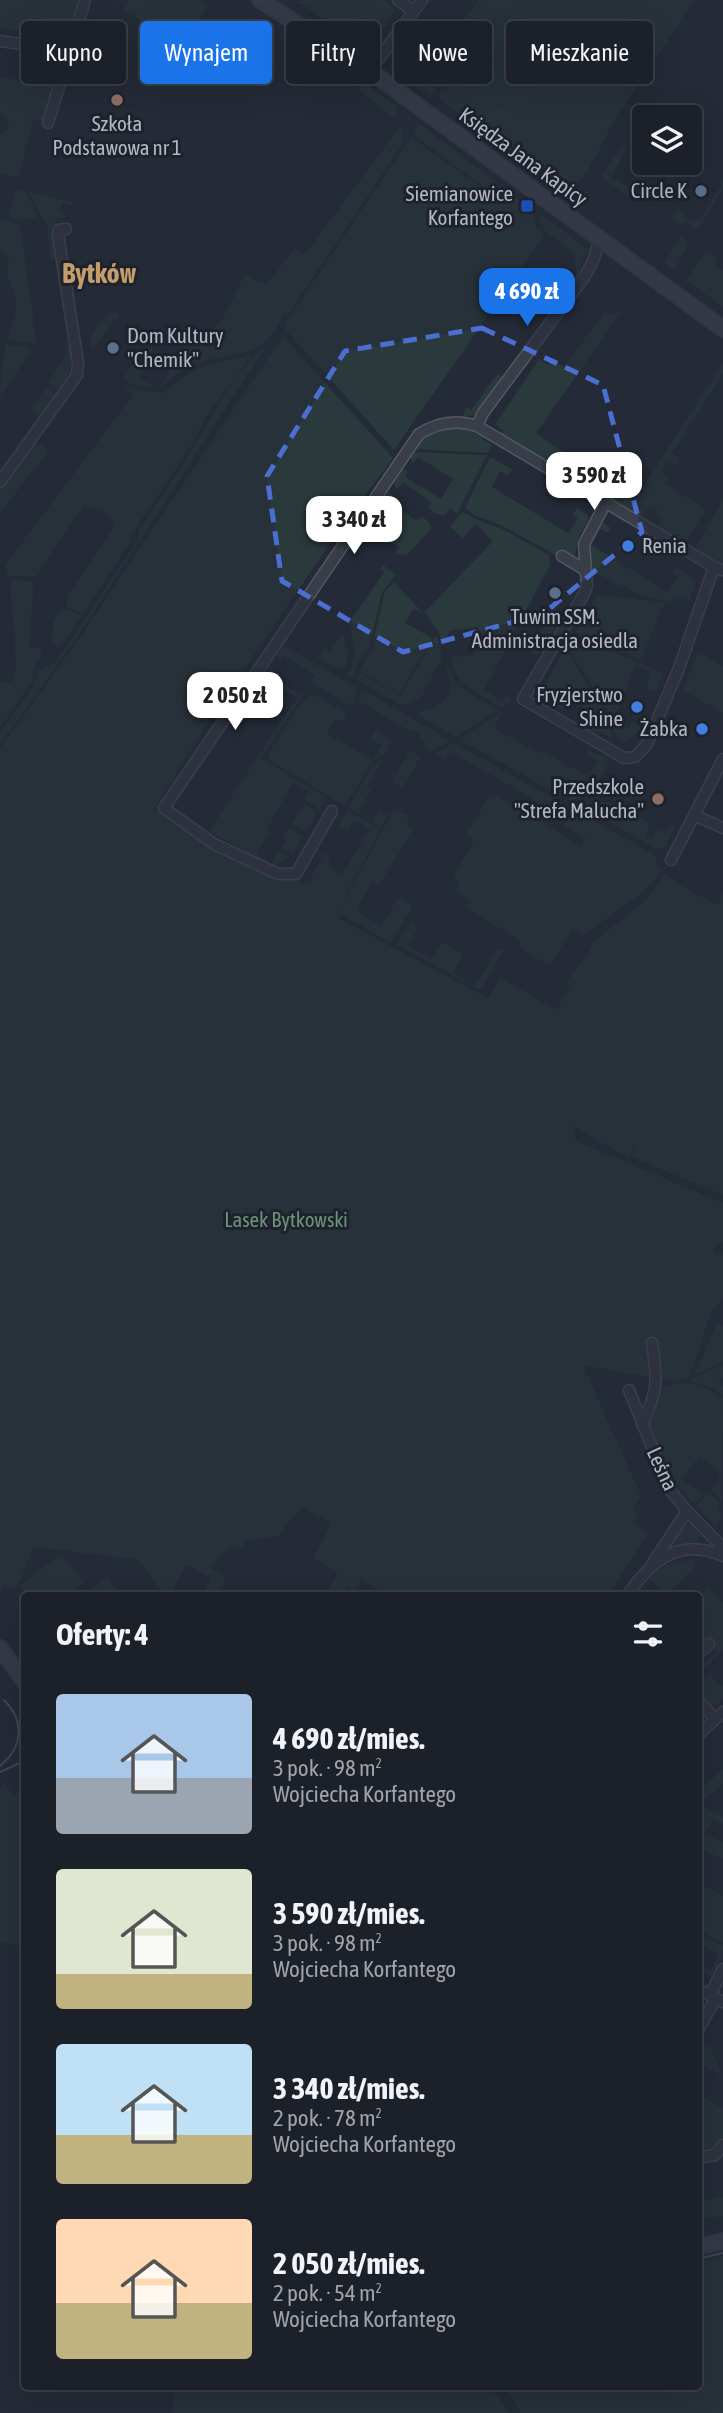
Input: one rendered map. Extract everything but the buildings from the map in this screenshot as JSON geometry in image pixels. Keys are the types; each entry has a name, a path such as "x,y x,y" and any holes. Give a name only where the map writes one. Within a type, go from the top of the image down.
{"street":[{"path":"78,21 85,0"},
{"name":"Księdza Jana Kapicy","path":"261,0 293,21"},
{"path":"398,0 413,11"},
{"path":"380,57 422,0"},
{"path":"0,41 21,44"},
{"name":"Księdza Jana Kapicy","path":"380,78 723,329"},
{"path":"48,123 59,84"},
{"path":"0,482 77,374 78,363 58,234 59,230 66,229"},
{"path":"477,426 483,413 585,276 600,238"},
{"path":"332,811 296,874 278,874 214,844 164,808 419,434 441,424 465,423 477,426 606,502 718,569 647,744 635,757 624,758 523,699 585,592 587,586 584,544 606,502"},
{"path":"562,556 585,570"},
{"path":"671,860 723,759"},
{"path":"694,815 723,828"},
{"name":"Leśna","path":"642,1425 656,1391 657,1371 652,1343"},
{"name":"Leśna","path":"629,1390 669,1489 723,1548"},
{"name":"Leśna","path":"652,1564 687,1511"},
{"name":"Leśna","path":"630,1592 641,1575 661,1558 683,1550 700,1550 723,1556"},
{"path":"702,1650 709,1644"},
{"path":"0,1648 21,1676"},
{"path":"0,1667 21,1677"},
{"path":"702,1703 719,1715 702,1731"},
{"path":"702,2023 716,1998 723,1969"},
{"path":"702,2157 715,2155 723,2145"},
{"path":"702,2246 723,2241"}],"highlighted area":[{"path":"482,328 603,385 642,532 543,614 403,652 282,581 267,476 345,351"}],"green space":[{"path":"0,0 79,1 72,21 21,21 21,31 0,28"},
{"path":"129,0 198,0 207,6 198,21 141,21 123,10"},
{"path":"385,0 395,12 380,32 380,21 328,21 297,2"},
{"path":"478,0 694,0 653,63 653,21 506,21 506,84 639,84 614,122 587,172 570,194 506,148 506,143 499,139 497,142 440,100 444,84 492,84 492,21 463,21"},
{"path":"0,76 21,81 21,84 55,84 47,117 43,121 33,119 19,178 0,173 0,134 7,130 9,123 6,115 0,112"},
{"path":"362,84 366,84 397,106 395,119 358,89"},
{"path":"411,84 440,84 432,96"},
{"path":"419,123 532,210 536,228 545,234 394,450 286,330 286,322 411,137 535,226 412,134"},
{"path":"401,125 402,145 288,315 285,313 267,340 248,352 186,368 161,389 132,384 123,378 133,364 141,369 154,341 156,342 138,378 159,388 185,346 190,348 201,342 217,325 230,306 245,274 259,283 268,283 295,248 305,254"},
{"path":"623,145 628,147 611,177 633,190 628,198 601,175"},
{"path":"716,175 723,181 723,188 699,228 684,222 681,225 674,220 672,216 676,211 683,212 683,217 695,221 702,217 722,184"},
{"path":"21,189 26,191 38,218 20,220 9,217 14,193"},
{"path":"28,191 72,202 72,206 63,203 59,212 68,217 55,219 58,259 51,260 48,229"},
{"path":"541,214 588,249 570,286 577,271 573,252 546,232 539,217"},
{"path":"0,218 20,224 37,344 7,340 15,315 16,301 7,272 9,260 6,254 0,251"},
{"path":"682,236 688,246 674,270 665,264 665,261"},
{"path":"705,251 718,257 715,265 723,270 723,307 686,280"},
{"path":"622,311 536,433 634,501 723,362 723,374 672,453 679,458 675,466 667,462 661,472 668,477 665,484 706,509 686,543 658,526 662,520 655,516 658,510 649,506 642,518 502,434 503,431 497,427 496,423 539,359 548,365 553,358 564,366 605,312 609,315"},
{"path":"113,312 120,314 118,321 115,320 92,350 90,338 102,318"},
{"name":"Lasek Bytkowski","path":"283,336 393,458 335,536 211,718 154,809 267,875 291,878 304,885 307,881 311,883 311,877 324,853 332,857 327,866 342,875 369,829 354,820 347,832 338,827 347,810 380,829 336,916 394,809 410,816 406,824 413,829 379,886 372,882 356,910 381,926 398,898 413,906 391,943 341,914 338,918 488,998 500,977 556,1010 570,987 566,984 587,956 593,942 643,903 665,874 718,905 723,893 723,1195 632,1157 636,1137 630,1159 573,1126 576,1141 723,1203 723,1242 713,1250 717,1256 721,1253 723,1256 723,1299 711,1312 690,1377 674,1382 583,1365 641,1495 633,1510 639,1514 633,1523 649,1533 611,1592 384,1592 361,1580 355,1590 357,1592 351,1592 347,1587 344,1592 327,1592 338,1572 313,1559 330,1526 327,1521 302,1507 278,1536 247,1541 241,1549 231,1545 226,1553 222,1552 211,1568 226,1577 219,1592 204,1592 211,1578 186,1565 171,1592 161,1592 139,1560 34,1547 16,1590 3,1586 0,1592 0,748 76,643"},
{"path":"5,344 32,349 0,397 1,384"},
{"path":"65,346 70,346 71,365 59,392 48,383 67,354"},
{"path":"266,346 76,639 0,745 0,732 34,686 38,670 56,662 138,540 139,530 187,458 225,393 244,367"},
{"path":"252,355 206,417 192,444 83,614 66,606 68,596 115,524 111,516 84,505 37,576 7,576 5,565 133,395 120,387 164,393 185,376 204,366"},
{"path":"497,374 504,378 479,411 475,415 462,417 467,407 471,410"},
{"path":"46,387 57,395 42,417 31,410"},
{"path":"468,426 485,434 482,439 492,444 488,453 415,449 432,434"},
{"path":"35,441 49,450 0,513 0,489"},
{"path":"414,452 487,455 457,514 451,509 445,515 436,514 428,507 431,502 403,482 397,489 393,483 402,469 408,471 405,477 441,499 453,479 418,457 413,464 410,457"},
{"path":"490,457 513,470 508,476 500,471 492,487 568,533 578,519 573,515 577,508 587,514 589,518 578,539 574,560 559,552 557,556 465,508"},
{"path":"387,492 393,496 389,501 417,521 422,516 430,523 431,529 407,555 395,554 399,547 371,529 366,535 362,531"},
{"path":"723,499 723,565 696,547"},
{"path":"463,512 505,530 549,555 550,565 484,690 502,701 506,695 514,700 501,708 461,683 450,661 453,655 467,656 477,649 482,640 478,627 449,631 444,647 438,631 425,612 493,541 476,524 462,538 450,526"},
{"path":"600,521 611,528 608,533 600,529 591,545 668,592 678,577 672,573 676,567 696,580 690,601 674,596 671,602 641,595 589,570 588,541"},
{"path":"383,565 396,575 382,592 370,644 355,669 354,678 346,674 350,671 355,653 349,623 384,572 380,569"},
{"path":"10,580 34,581 29,647 41,648 41,658 35,663 32,681 0,728 0,682 12,682 16,666"},
{"path":"394,582 424,614 413,609 405,623 432,638 399,694 359,671 375,644 373,642 385,591"},
{"path":"597,595 665,602 641,660 576,632"},
{"path":"64,608 82,616 63,644 57,647 51,639 54,620"},
{"path":"551,612 561,618 538,656 531,652"},
{"path":"342,634 348,653 347,662 341,670 318,658 325,647 330,651"},
{"path":"436,636 442,657 430,682 424,685 426,690 420,698 403,706 360,682 358,676 361,673 400,696"},
{"path":"573,636 664,673 656,692 646,688 652,672 635,666 613,722 629,729 632,722 642,726 624,744 617,739 610,714 567,646"},
{"path":"282,645 358,688 353,707 310,682 315,675 284,655 280,661 276,654"},
{"path":"565,648 608,716 612,739 600,732 593,735 586,732 590,725 578,718 584,703 573,693 564,709 570,714 547,700 542,707 535,702 534,694 538,695"},
{"path":"698,652 723,666 723,713 682,690"},
{"path":"447,664 456,685 499,710 456,737 421,717 420,711 436,707 447,696 451,682 444,667"},
{"path":"269,666 274,668 271,675 300,695 306,690 279,732 276,729 282,719 253,700 248,707 244,700 251,691 258,691 254,698 284,717 297,698 268,677 263,684 260,677"},
{"path":"361,689 451,741 430,752 423,747 426,742 419,738 421,734 413,729 411,732 359,701"},
{"path":"312,694 348,714 343,722 336,719 327,734 373,760 382,745 371,739 375,730 392,740 386,754 373,761 345,806 269,760 268,754 299,706"},
{"path":"503,711 494,728 540,754 542,751 588,776 597,761 586,754 588,750 610,760 603,774 584,796 569,800 459,739"},
{"path":"274,732 278,734 261,758 327,798 319,809 304,800 309,791 293,783 267,829 270,831 257,854 272,863 279,851 290,857 273,867 209,831"},
{"path":"454,743 658,857 655,865 664,870 642,893 584,935 572,929 550,966 518,947 521,941 466,908 469,900 455,892 460,882 453,877 474,840 466,834 488,798 496,795 581,846 586,839 564,826 568,819 465,760 450,752 445,759 435,754"},
{"path":"410,750 420,758 403,788 392,781"},
{"path":"383,759 367,787 371,790 358,812 373,821 379,811 388,815 381,827 348,808 372,766"},
{"path":"610,802 651,823 645,836 651,840 658,829 666,833 672,823 676,826 665,847 659,850 575,803"},
{"path":"304,803 314,810 316,815 307,831 292,824"},
{"path":"289,827 303,836 293,855 282,848 286,840 283,837"},
{"path":"411,922 419,926 408,945 431,959 442,942 463,954 453,972 475,986 498,948 504,951 480,990 397,945"},
{"path":"718,1321 723,1326 723,1362 694,1375"},
{"path":"723,1365 723,1377 718,1381 723,1387 723,1395 688,1380"},
{"path":"686,1382 723,1397 722,1501 711,1490 720,1480 717,1476 720,1472 699,1457 681,1478 701,1494 707,1490 695,1504 686,1496 667,1465 648,1419 661,1387"},
{"path":"709,1492 721,1503 716,1508 723,1515 715,1526 696,1506"},
{"path":"690,1524 703,1531 698,1540 688,1545 674,1546 671,1543 680,1529"},
{"path":"62,1554 83,1583 71,1592 25,1592 20,1585"},
{"path":"695,1558 694,1568 670,1592 662,1592 649,1578 666,1565"},
{"path":"107,1576 119,1592 85,1592"},
{"path":"709,1587 723,1603 723,1651 702,1670 702,1665 717,1652 702,1636 702,1593"},
{"path":"709,1674 723,1686 723,1699 711,1709 702,1699 702,1680"},
{"path":"723,1769 723,1784 702,1801 702,1788"},
{"path":"5,1783 13,1796 21,1790 21,1946 0,1942 0,1787"},
{"path":"702,1806 723,1817 723,1824 713,1819 705,1833 723,1843 723,1859 702,1849"},
{"path":"702,1885 723,1896 723,1943 702,1932"},
{"path":"702,1935 723,1946 715,1979 702,1971 702,1966 711,1970 719,1954 702,1944"},
{"path":"706,2044 710,2046 723,2076 702,2065 702,2050"},
{"path":"702,2097 723,2108 723,2141 712,2153 702,2154"},
{"path":"723,2197 723,2216 702,2219 702,2200"},
{"path":"723,2256 723,2413 521,2413 507,2390 702,2390 702,2261"},
{"path":"176,2390 493,2390 509,2413 172,2413"}],"tram line":[{"path":"0,1766 13,1751 19,1734 15,1716 4,1700"},
{"path":"0,1772 21,1762"},
{"path":"702,2258 723,2253"}],"place":[{"name":"Szkoła Podstawowa nr 1","path":"117,100"},
{"name":"Circle K","path":"701,191"},
{"name":"Siemianowice Korfantego","path":"527,206"},
{"name":"Dom Kultury \"Chemik\"","path":"113,348"},
{"name":"Renia","path":"628,546"},
{"name":"Tuwim SSM. Administracja osiedla","path":"555,593"},
{"name":"Fryzjerstwo Shine","path":"637,707"},
{"name":"Żabka","path":"702,729"},
{"name":"Przedszkole \"Strefa Malucha\"","path":"658,799"}],"district":[{"name":"Bytków","path":"99,273"}]}
